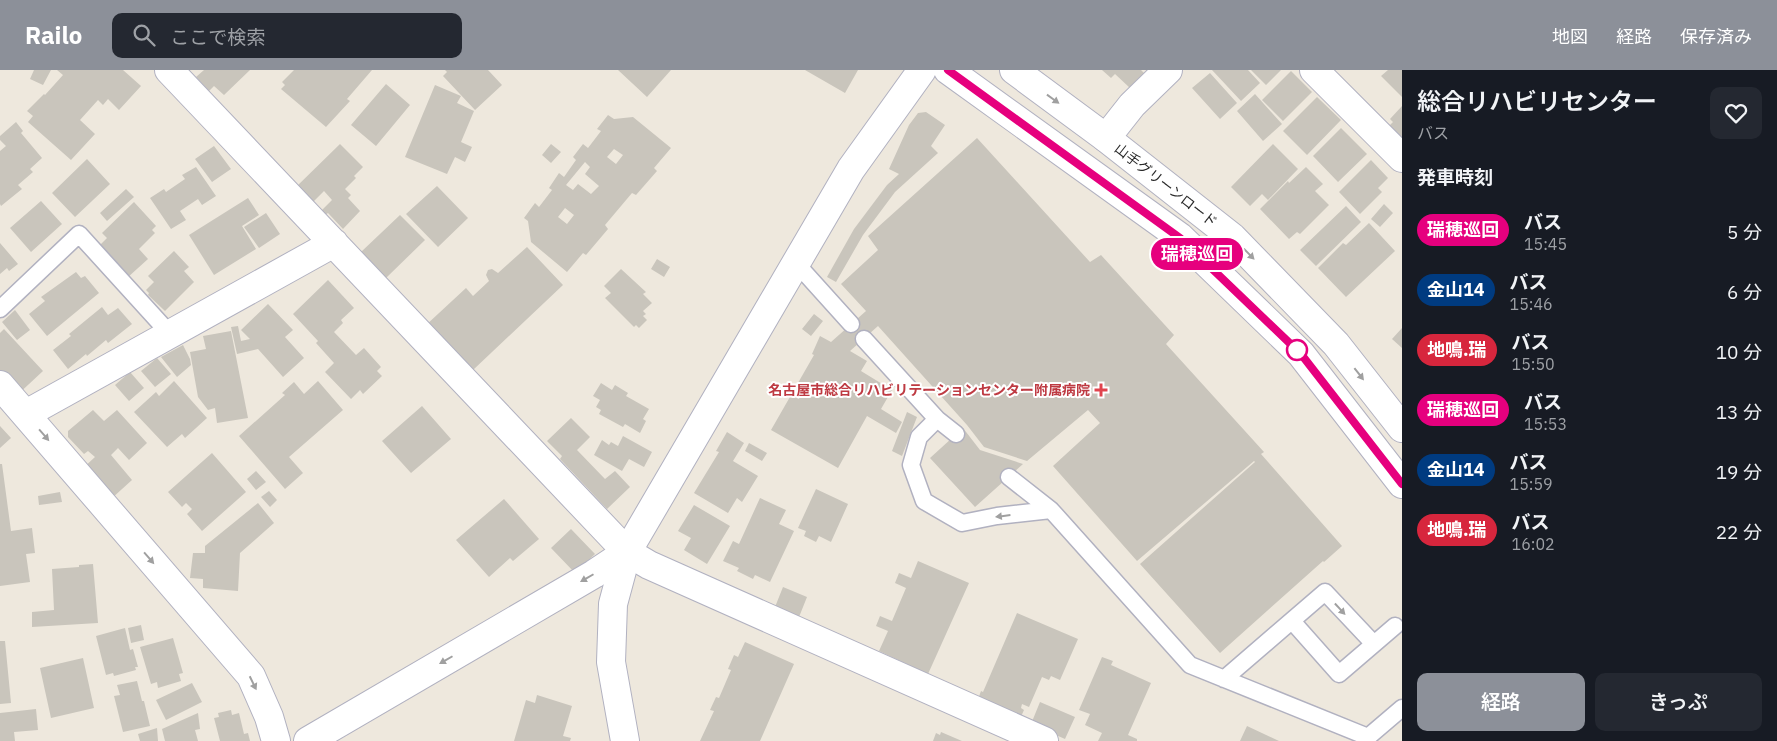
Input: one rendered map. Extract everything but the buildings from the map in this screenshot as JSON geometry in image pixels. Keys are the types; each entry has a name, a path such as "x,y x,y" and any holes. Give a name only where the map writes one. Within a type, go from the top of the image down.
{"street":[{"path":"169,70 627,552 650,565 1044,741"},
{"path":"625,741 611,662 613,604 627,552 851,169 922,70"},
{"path":"948,70 1180,238 1301,354 1402,484"},
{"name":"山手グリーンロード","path":"1014,70 1106,138 1232,237 1336,344 1402,428"},
{"path":"1106,138 1132,105 1168,70"},
{"path":"1314,70 1402,158"},
{"path":"26,414 334,243"},
{"path":"0,385 251,676 269,717 276,741"},
{"path":"308,741 586,579 627,552"}],"lane":[{"path":"0,309 79,234 170,334"},
{"path":"796,263 851,324"},
{"path":"864,339 936,419 956,434"},
{"path":"936,419 919,436 912,465 924,501 962,523 997,516 1051,510"},
{"path":"1009,477 1051,510 1190,665 1368,737 1402,708"},
{"path":"1224,679 1325,592 1374,644"},
{"path":"1292,621 1339,674 1395,626"}],"bus line":[{"name":"瑞穂巡回","path":"948,70 1180,238 1301,354 1402,484"}],"place":[{"name":"名古屋市総合リハビリテーションセンター附属病院","path":"1101,390"}]}
